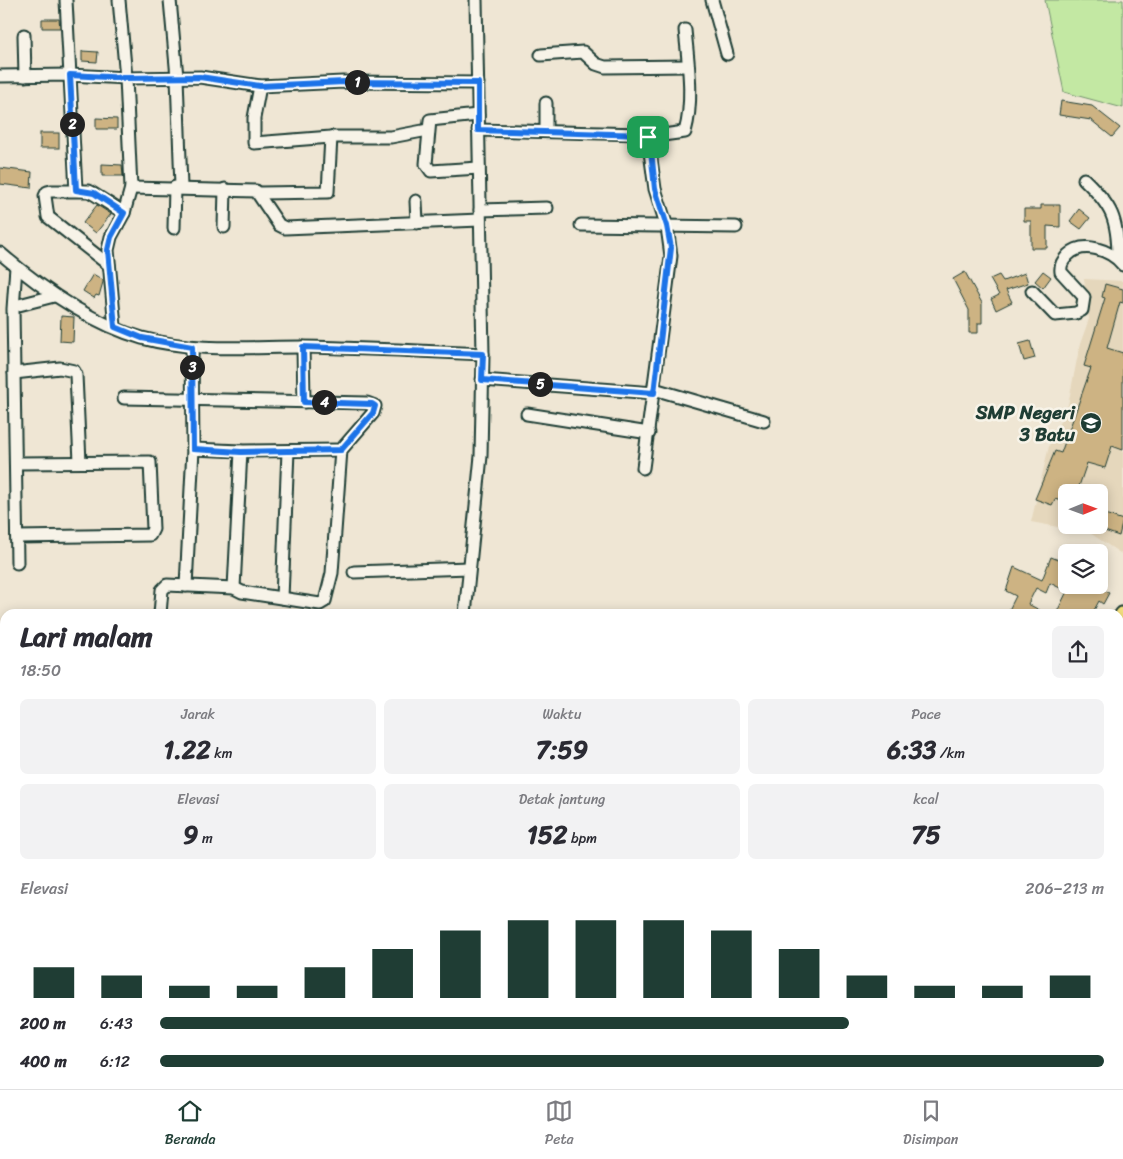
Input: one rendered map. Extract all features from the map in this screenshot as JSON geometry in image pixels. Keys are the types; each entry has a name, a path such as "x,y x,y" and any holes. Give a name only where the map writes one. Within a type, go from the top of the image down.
{"street":[{"path":"66,0 76,190"},
{"path":"115,327 109,265 109,244 124,213 131,188 126,78 119,0"},
{"path":"170,0 177,77 178,187 174,228"},
{"path":"465,609 480,464 483,354 476,0"},
{"path":"712,0 727,54"},
{"path":"478,130 642,134 648,137 685,132 688,116 688,66 685,30"},
{"path":"24,35 25,76"},
{"path":"541,55 583,52 596,64 605,67 688,66"},
{"path":"0,76 200,77 260,86 344,82 478,83"},
{"path":"260,86 254,118 254,143 331,137 391,137 428,130"},
{"path":"546,103 546,131"},
{"path":"478,115 430,120 426,164 430,170 479,168"},
{"path":"131,188 178,187 252,190 260,194 328,192 331,137"},
{"path":"643,468 671,256 667,226 655,189 648,137"},
{"path":"1032,291 1054,315 1076,314 1082,310 1084,296 1061,272 1062,261 1073,250 1085,247 1120,261 1118,235 1110,207 1084,179"},
{"path":"224,227 225,189"},
{"path":"109,265 46,214 44,196 47,192 76,190 94,193 124,213"},
{"path":"260,194 282,227 417,223 547,208"},
{"path":"416,201 417,223"},
{"path":"581,225 736,227"},
{"path":"0,253 54,296 115,327 142,338 192,347 303,347 483,354"},
{"path":"16,267 14,373 17,563"},
{"path":"15,306 54,296"},
{"path":"186,586 193,449 192,347"},
{"path":"303,347 304,402"},
{"path":"14,373 60,368 74,371 76,375 80,462"},
{"path":"482,380 654,391 764,421"},
{"path":"124,398 192,398 372,404 375,406 373,413 341,450 332,572 325,601 320,609 282,598 242,592 234,588 167,585 164,587 161,609"},
{"path":"527,414 649,433"},
{"path":"193,449 241,452 341,450"},
{"path":"282,598 288,451"},
{"path":"234,588 241,452"},
{"path":"16,463 150,462 153,529 150,535 17,537"},
{"path":"354,572 469,568"}],"shaded area":[{"name":"SMP Negeri 3 Batu","path":"1084,279 1123,281 1123,555 1092,534 1108,534 1108,484 1058,484 1058,527 1031,522 1050,442 1068,405 1080,344 1089,319"}],"green space":[{"path":"1045,0 1123,0 1123,108 1064,92"}],"building":[{"path":"42,19 59,19 60,28 42,28"},
{"path":"82,51 98,52 97,62 82,61"},
{"path":"1061,101 1092,106 1120,128 1112,137 1091,120 1059,115"},
{"path":"96,118 117,119 117,129 96,129"},
{"path":"40,133 59,133 59,148 40,148"},
{"path":"102,164 122,165 123,176 102,176"},
{"path":"0,168 32,172 31,188 0,184"},
{"path":"97,205 111,214 96,233 83,223"},
{"path":"1041,205 1060,205 1060,227 1047,226 1047,248 1031,248 1031,221 1024,221 1024,209 1041,209"},
{"path":"1079,209 1090,218 1081,229 1070,221"},
{"path":"1043,271 1051,277 1043,288 1035,281"},
{"path":"965,272 982,303 982,323 978,323 978,333 969,333 969,310 953,279"},
{"path":"1025,273 1028,283 1006,290 1012,302 996,310 991,299 999,295 990,279 999,275 1003,281"},
{"path":"93,274 103,280 99,296 96,295 94,298 83,291"},
{"path":"1105,284 1123,289 1123,303 1120,302 1107,348 1123,353 1123,450 1112,446 1105,468 1087,463 1080,484 1058,484 1058,500 1055,499 1052,505 1035,499 1055,451 1061,453 1091,368 1084,366 1105,298 1102,297"},
{"path":"61,316 74,317 73,342 60,341"},
{"path":"1030,341 1035,358 1024,361 1019,344"},
{"path":"1108,515 1123,520 1119,536 1108,532"},
{"path":"1051,557 1058,560 1058,587 1050,583 1046,593 1036,588 1028,604 1038,609 1010,609 1016,596 1006,591 1014,567 1042,580"},
{"path":"1109,593 1103,604 1099,601 1095,609 1058,609 1066,594"}],"place":[{"name":"SMP Negeri 3 Batu","path":"1091,423"}],"route":[{"path":"70,75 126,78 200,77 249,86 344,82 478,83 478,130 642,134 648,137 655,189 667,226 671,248 654,393 482,380 483,354 303,347 304,402 372,404 375,406 373,413 341,450 241,452 193,449 192,347 142,338 115,327 108,250 111,237 124,213 99,195 89,191 76,190 70,75"}]}
